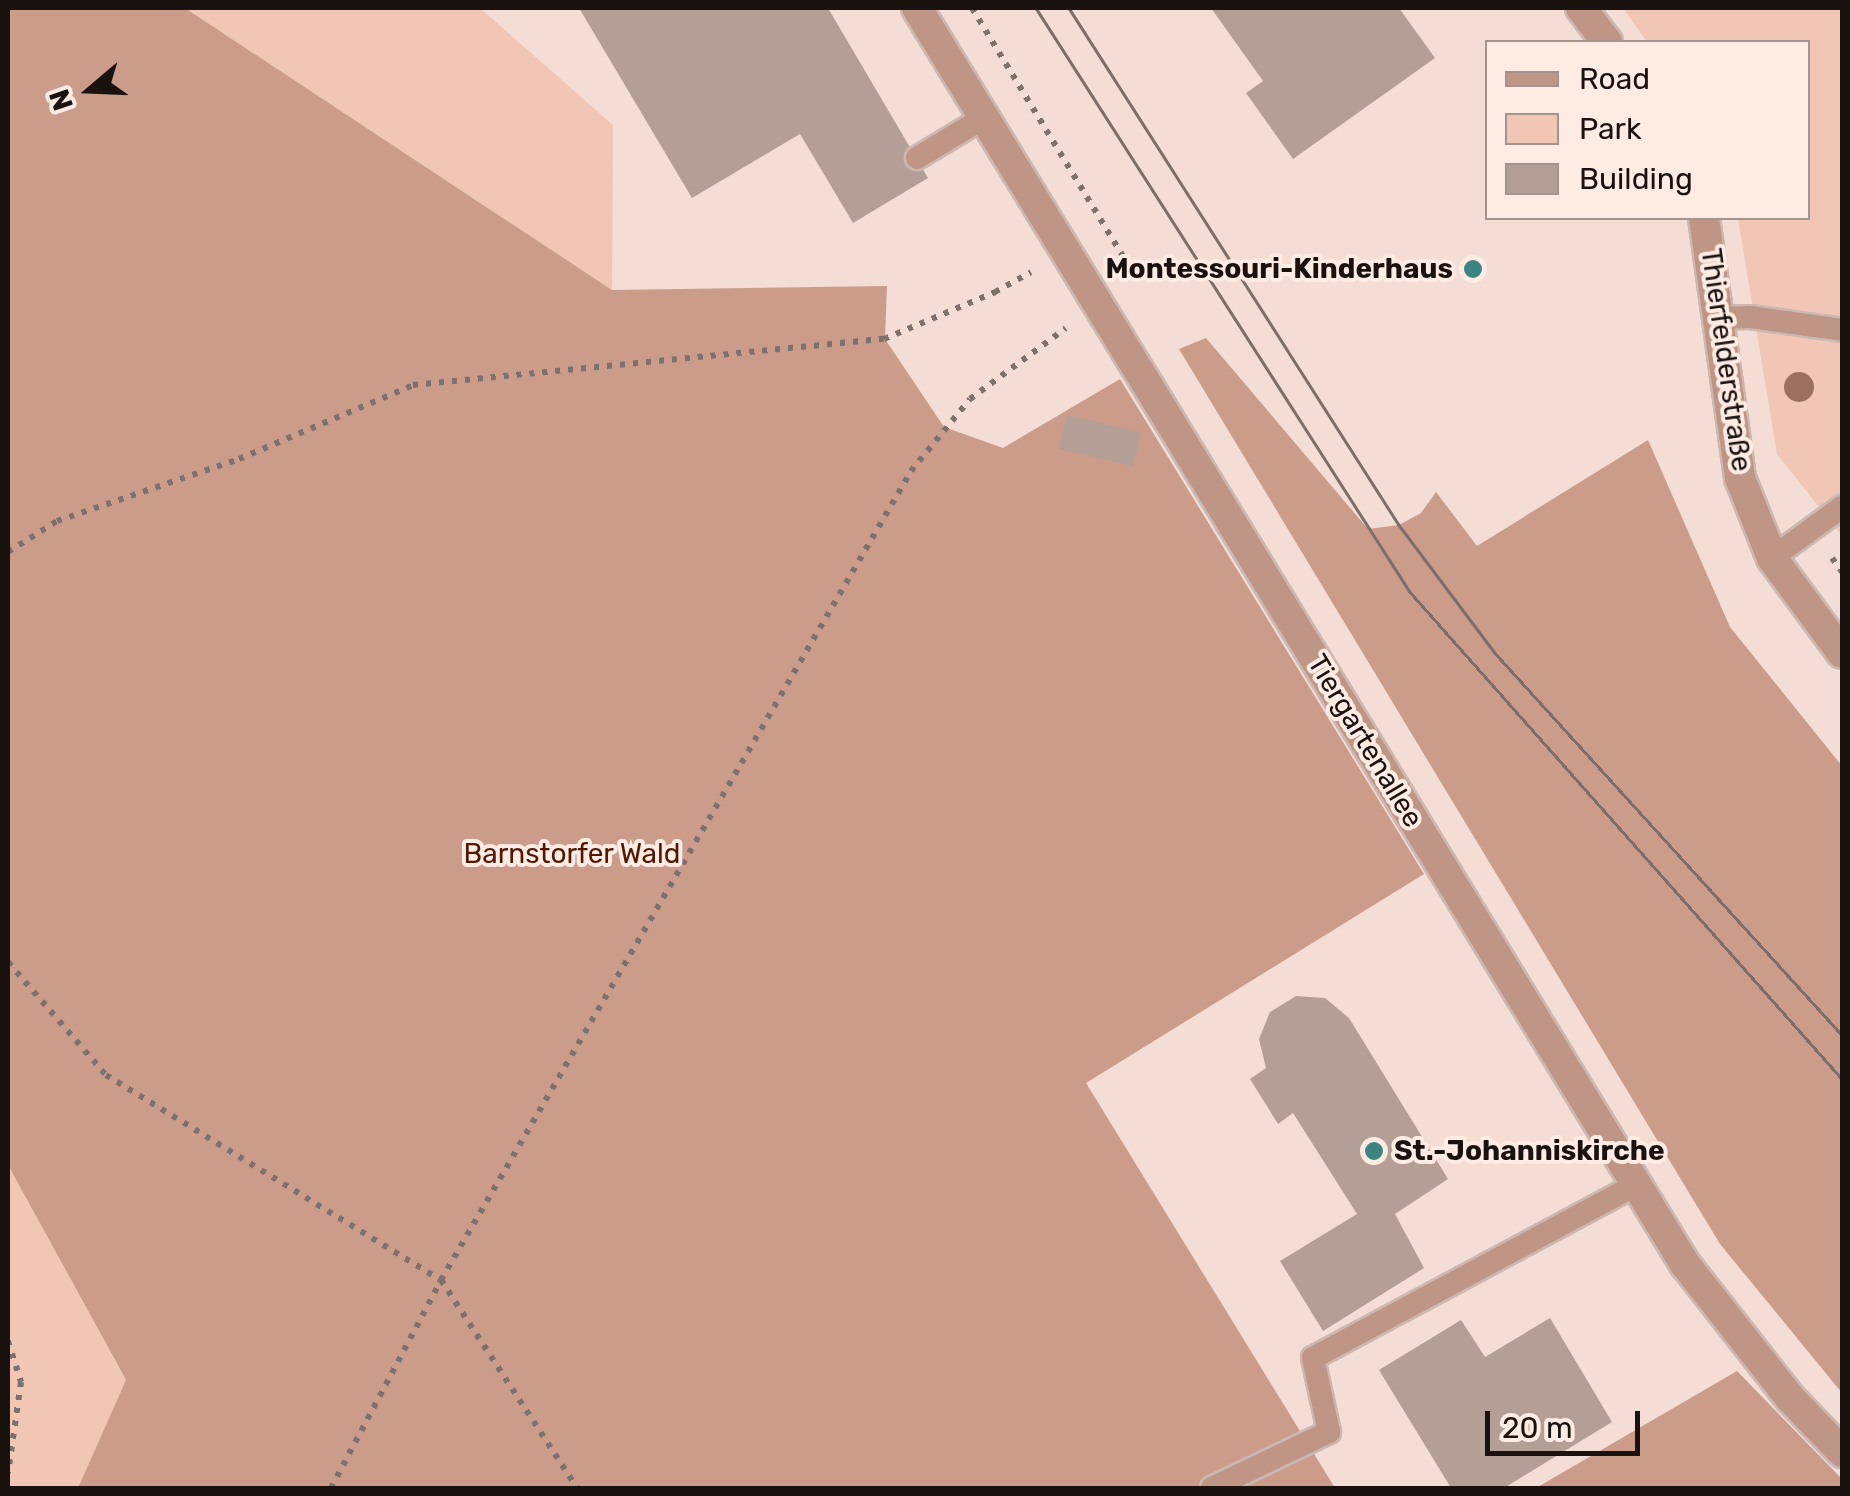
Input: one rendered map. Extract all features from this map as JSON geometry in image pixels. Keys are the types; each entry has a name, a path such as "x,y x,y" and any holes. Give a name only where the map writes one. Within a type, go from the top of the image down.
{"street":[{"name":"Tiergartenallee","path":"918,8 1685,1264 1791,1399 1842,1452"},
{"path":"1581,8 1605,40"},
{"name":"Thierfelderstraße","path":"1704,220 1740,478 1772,558 1842,653"}],"lane":[{"path":"917,158 985,117"},
{"path":"1720,318 1750,317 1842,330"},
{"path":"1772,558 1842,507"},
{"path":"1212,1488 1329,1432 1313,1358 1636,1185"}],"path":[{"path":"8,552 58,522 240,459 413,385 884,339 995,292 1064,248"},
{"path":"332,1488 441,1280 911,471 970,399 1100,304"},
{"path":"8,962 106,1075 441,1280 577,1488"},
{"path":"8,1341 22,1382 8,1473"}],"green space":[{"name":"Barnstorfer Wald","path":"8,8 185,8 612,290 887,286 885,339 944,427 1003,448 1120,379 1424,874 1086,1083 1335,1488 78,1488 126,1380 8,1165"},
{"path":"185,8 480,8 613,125 612,290"},
{"path":"1623,8 1842,8 1842,536 1777,454 1738,220 1810,220 1810,40 1646,40"},
{"path":"1206,338 1368,529 1399,525 1421,513 1436,492 1477,546 1648,440 1730,627 1842,766 1842,1393 1720,1244 1179,349"},
{"path":"8,1165 126,1381 78,1488 8,1488"},
{"path":"1737,1371 1842,1479 1842,1488 1536,1488"}],"building":[{"path":"579,8 828,8 928,178 853,223 800,134 692,198"},
{"path":"1211,8 1399,8 1435,58 1293,159 1246,93 1263,81"},
{"path":"1067,415 1141,432 1133,466 1059,449"},
{"name":"St.-Johanniskirche","path":"1296,996 1325,998 1349,1018 1448,1179 1395,1214 1424,1268 1323,1331 1280,1261 1357,1214 1293,1113 1278,1124 1250,1079 1266,1068 1259,1039 1270,1012"},
{"path":"1550,1318 1612,1422 1504,1488 1451,1488 1379,1370 1461,1320 1485,1357"}],"tram line":[{"path":"1036,8 1410,592 1842,1079"},
{"path":"1069,8 1399,525 1495,653 1842,1035"}],"place":[{"name":"Montessouri-Kinderhaus","path":"1473,269"},
{"name":"St.-Johanniskirche","path":"1374,1151"}]}
